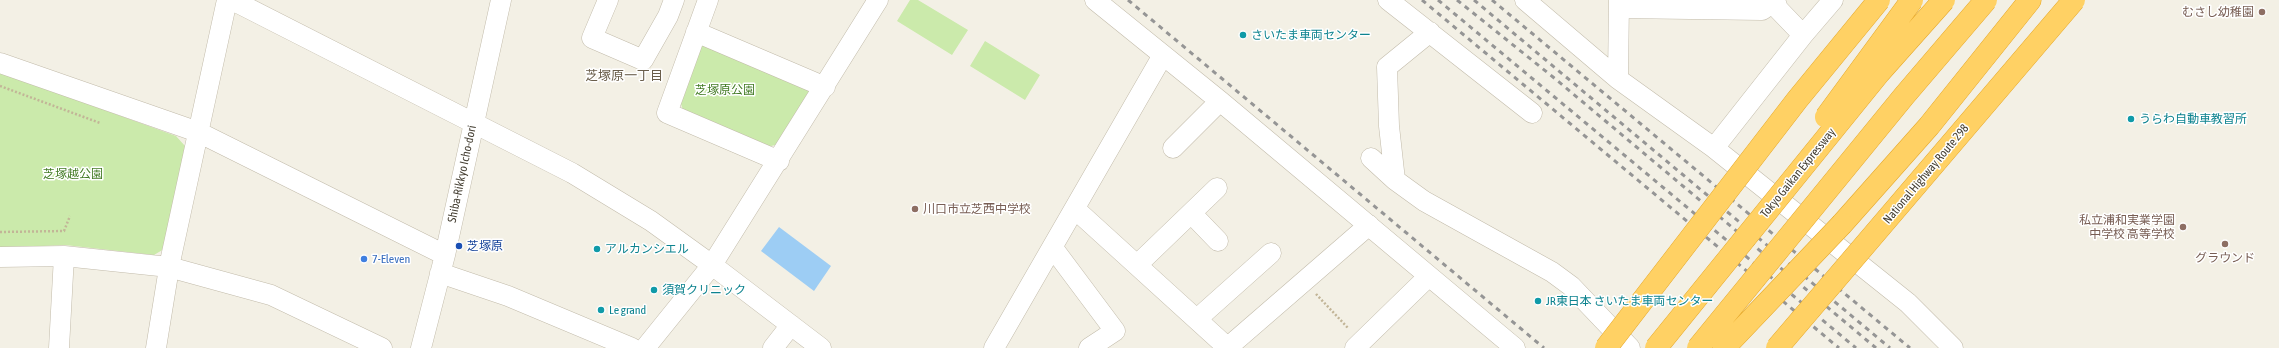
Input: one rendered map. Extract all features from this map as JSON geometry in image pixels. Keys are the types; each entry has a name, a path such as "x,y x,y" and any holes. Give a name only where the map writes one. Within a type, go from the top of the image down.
{"highway":[{"path":"1606,348 1796,100 1878,0"},
{"path":"1708,285 1870,54 1912,0"},
{"name":"Tokyo Gaikan Expressway","path":"1656,348 1879,73 1944,0"},
{"path":"1698,348 1904,96 1986,0"},
{"path":"1724,348 1842,224 1929,126 2030,0"},
{"name":"National Highway Route 298","path":"1778,348 2074,0"}],"street":[{"path":"156,348 169,267 227,0"},
{"path":"232,0 572,174 651,222 712,265 821,348"},
{"name":"Shiba-Rikkyo Icho-dori","path":"421,348 443,264 501,0"},
{"path":"608,0 592,38 643,60 668,16 674,0"},
{"path":"708,0 667,113 779,160"},
{"path":"645,348 712,265 825,87 878,0"},
{"path":"1095,0 1220,101 1515,348"},
{"path":"1388,0 1532,113"},
{"path":"1525,0 1618,79 1714,148 1908,303 1953,348"},
{"path":"1618,79 1619,4 1762,10 1775,0 1778,9 1803,35"},
{"path":"1714,148 1803,35 1834,0"},
{"path":"696,32 825,87"},
{"path":"1395,180 1389,126 1387,67 1430,32"},
{"path":"994,348 1163,55"},
{"path":"0,63 198,132 443,264 508,296 632,348"},
{"path":"1173,148 1220,101"},
{"path":"1371,158 1395,180 1424,201 1552,272 1571,286 1630,348"},
{"path":"1137,265 1216,188"},
{"path":"1075,209 1197,318 1227,348 1369,225"},
{"path":"1191,213 1218,242"},
{"path":"1053,248 1115,331 1089,348"},
{"path":"1197,318 1271,253"},
{"path":"60,348 64,256"},
{"path":"0,257 64,256 169,267 271,295 382,348"},
{"path":"1358,345 1429,276"},
{"path":"773,348 791,325"}],"path":[{"path":"0,86 100,123"},
{"path":"0,232 64,231 70,216"},
{"path":"1304,282 1358,345"}],"green space":[{"path":"910,0 918,0 968,30 952,55 897,21"},
{"path":"985,41 1040,75 1025,100 970,66"},
{"name":"芝塚原公園","path":"708,43 809,88 812,96 779,144 767,147 684,113 680,101 700,46"},
{"name":"芝塚越公園","path":"0,72 176,136 185,146 164,249 154,255 65,245 0,248"}],"water":[{"path":"779,227 831,266 814,291 761,251"}],"railway":[{"path":"1128,0 1544,348"},
{"path":"1422,0 1839,348"},
{"path":"1438,0 1856,348"},
{"path":"1457,0 1553,77 1876,348"},
{"path":"1474,0 1890,348"},
{"path":"1492,0 1910,348"}],"place":[{"name":"むさし幼稚園","path":"2262,12"},
{"name":"さいたま車両センター","path":"1243,35"},
{"name":"うらわ自動車教習所","path":"2131,119"},
{"name":"川口市立芝西中学校","path":"915,209"},
{"name":"私立浦和実業学園 中学校 高等学校","path":"2183,227"},
{"name":"グラウンド","path":"2225,244"},
{"name":"芝塚原","path":"459,246"},
{"name":"アルカンシエル","path":"597,249"},
{"name":"7-Eleven","path":"364,259"},
{"name":"須賀クリニック","path":"654,290"},
{"name":"JR東日本 さいたま車両センター","path":"1538,301"},
{"name":"Le grand","path":"601,310"}],"district":[{"name":"芝塚原一丁目","path":"624,76"}]}
